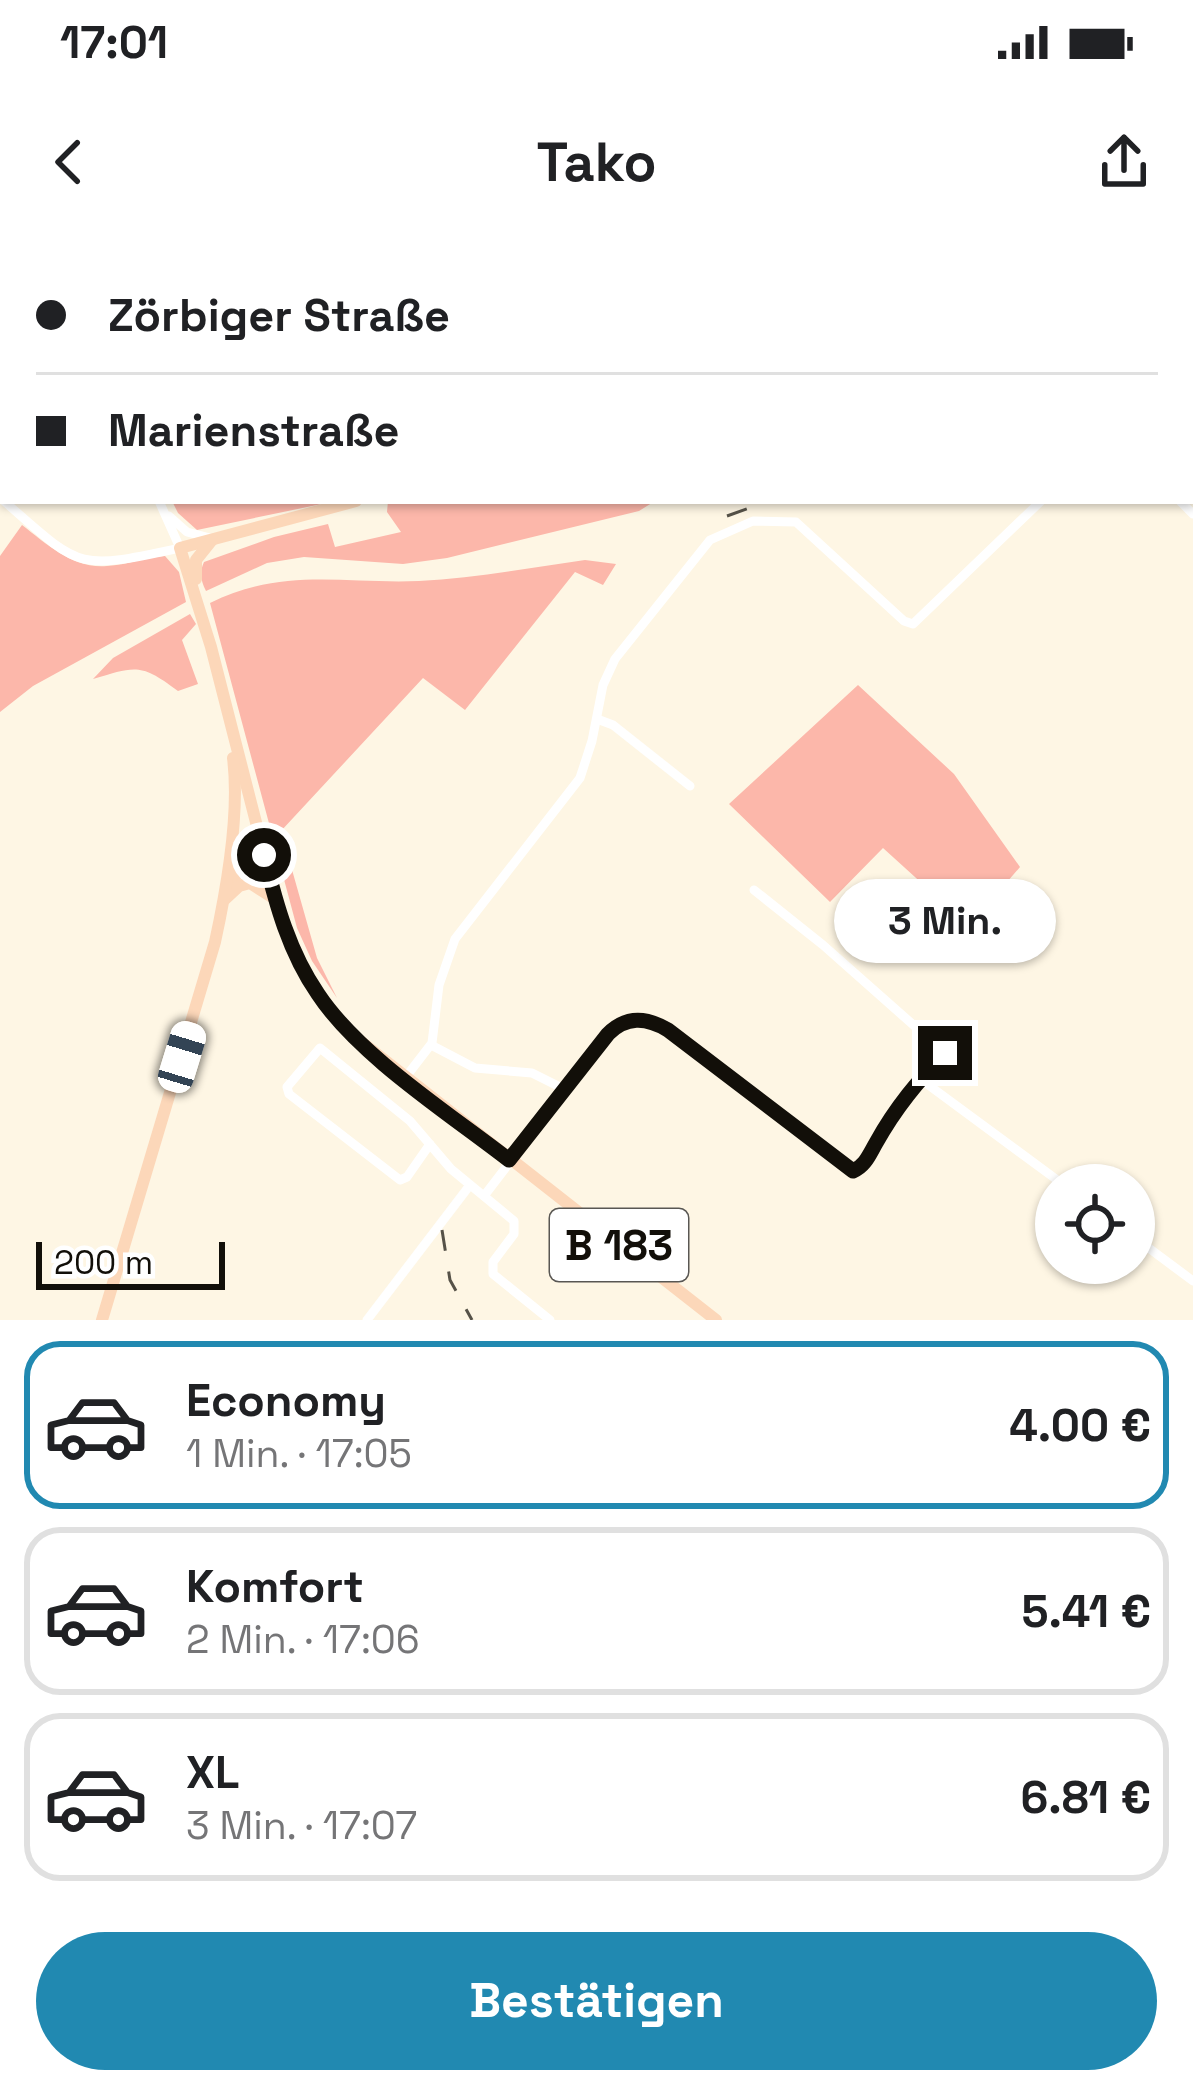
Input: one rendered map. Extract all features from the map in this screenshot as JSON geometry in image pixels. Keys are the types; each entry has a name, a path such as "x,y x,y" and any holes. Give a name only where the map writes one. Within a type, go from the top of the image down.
{"main road":[{"path":"180,548 344,504"},
{"path":"194,589 196,560 212,538"},
{"name":"B 183","path":"180,548 275,899 291,944 318,995 355,1037 405,1078 716,1320"},
{"path":"102,1320 205,981 225,894 235,785 230,721"},
{"path":"225,894 240,873 267,866"},
{"path":"225,894 250,883 275,899"}],"street":[{"path":"7,504 59,548 86,561 112,563 180,548 160,504"},
{"path":"405,1078 431,1045 439,986 455,939 580,778 603,685 615,659 696,554 726,531 760,520 796,522 904,621 913,624 1038,504"},
{"path":"165,513 186,531 212,538"},
{"path":"597,719 613,725 690,786"},
{"path":"484,1196 611,1031 629,1021 645,1020 668,1030 845,1167 856,1171 865,1162 903,1097 945,1053 754,890"},
{"path":"431,1045 475,1068 532,1073 566,1090"},
{"path":"430,1144 400,1180 289,1094 287,1087 320,1048 410,1120 470,1185 512,1218 516,1228 493,1262 493,1274 550,1320"},
{"path":"923,1081 1036,1164"},
{"path":"367,1320 470,1185"},
{"path":"1155,1253 1193,1281"}],"shaded area":[{"path":"174,504 322,504 197,530"},
{"path":"388,504 650,504 639,511 447,558 403,564 304,557 267,563 206,591 201,577 204,562 328,524 335,547 401,532 387,512"},
{"path":"22,525 83,564 114,565 165,556 179,572 186,602 33,686 0,712 0,556"},
{"path":"585,560 616,564 603,585 575,572 465,710 423,678 281,831 317,958 337,998 297,928 210,603 288,581 440,580"},
{"path":"190,614 196,624 182,640 198,684 178,691 138,670 93,679 113,658"},
{"path":"858,685 954,774 1020,867 969,926 883,848 830,902 729,804"}],"railway":[{"path":"727,516 760,504"},
{"path":"442,1230 450,1280 472,1320"}],"route":[{"path":"264,855 287,935 323,1002 363,1045 509,1160 608,1034 629,1021 645,1020 668,1030 853,1171 865,1162 903,1097 945,1053"}]}
